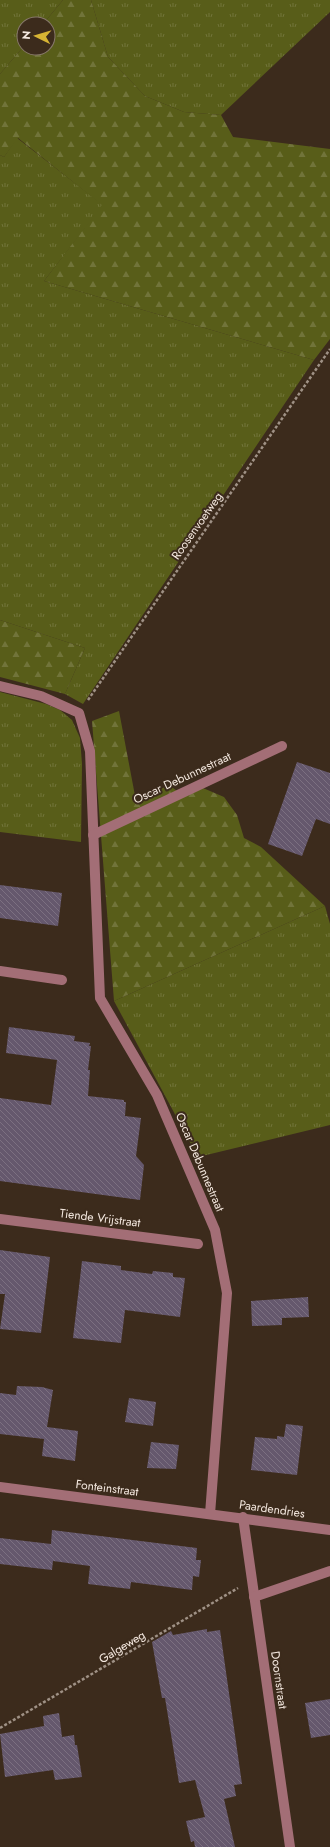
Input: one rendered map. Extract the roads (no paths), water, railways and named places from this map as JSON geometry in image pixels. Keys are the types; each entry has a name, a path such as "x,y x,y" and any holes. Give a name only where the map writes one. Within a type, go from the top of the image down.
{"street":[{"name":"Oscar Debunnestraat","path":"0,686 41,696 79,713 90,751 92,835 100,998 157,1095 215,1230 227,1293 210,1514"},
{"name":"Oscar Debunnestraat","path":"92,835 282,746"},
{"path":"0,971 62,980"},
{"name":"Tiende Vrijstraat","path":"0,1219 198,1244"},
{"name":"Fonteinstraat","path":"0,1487 210,1514"},
{"name":"Paardendries","path":"210,1514 242,1517 330,1530"},
{"name":"Doornstraat","path":"242,1517 290,1847"},
{"path":"254,1597 330,1571"}]}
